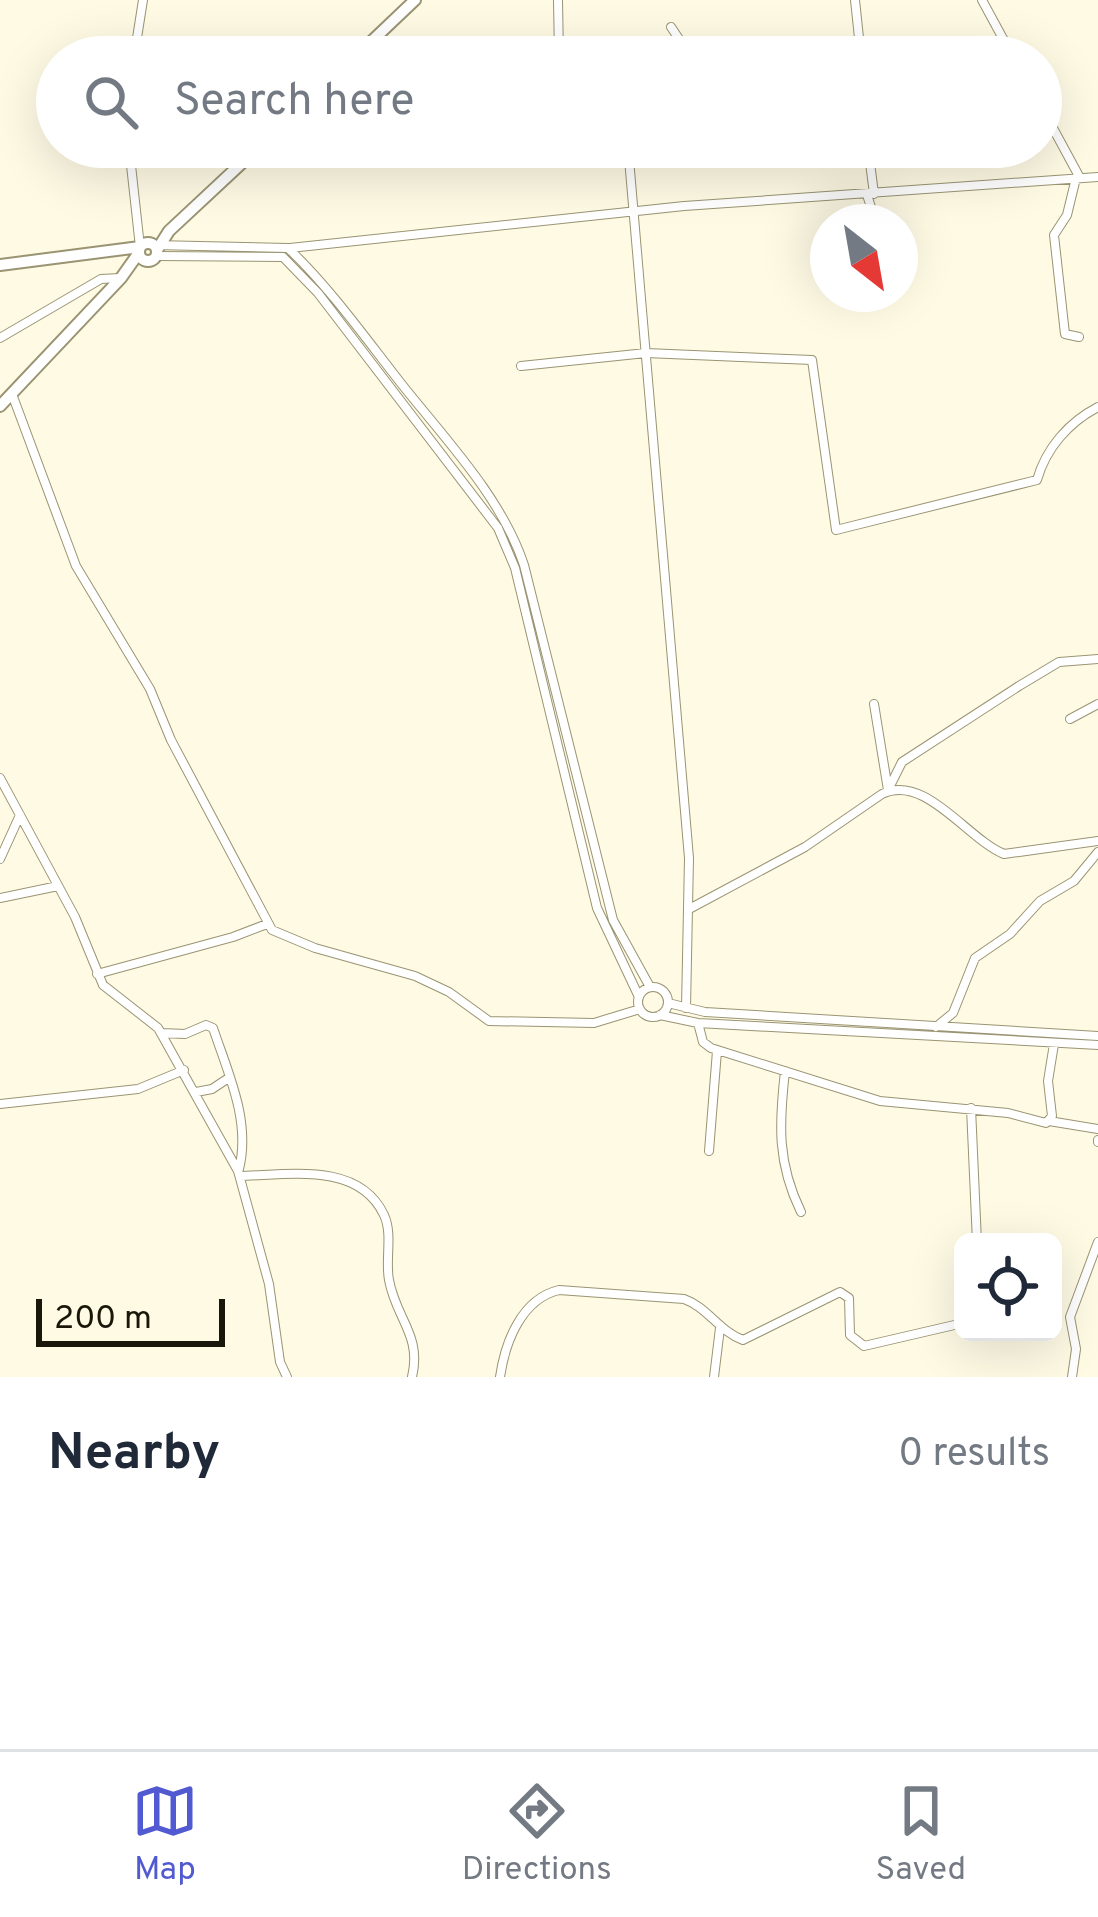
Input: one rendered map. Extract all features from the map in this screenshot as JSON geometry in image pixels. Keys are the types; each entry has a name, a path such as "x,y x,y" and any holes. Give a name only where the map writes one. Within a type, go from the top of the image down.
{"main road":[{"path":"377,36 416,0"},
{"path":"0,406 122,278 237,168"},
{"path":"0,265 148,252"}],"street":[{"path":"137,36 143,0"},
{"path":"558,0 559,36"},
{"path":"855,0 859,36"},
{"path":"982,0 1002,36"},
{"path":"670,27 676,36"},
{"path":"1062,147 1078,178 1067,215 1054,235 1064,334 1079,337"},
{"path":"133,168 148,252"},
{"path":"631,168 656,512 689,858 686,1008"},
{"path":"869,168 873,204"},
{"path":"148,252 288,248 637,211 1098,177"},
{"path":"288,248 325,287 449,443 512,536 524,565 613,920 650,987 664,992 668,1003"},
{"path":"148,252 284,257 345,328 498,528 515,568 597,908 639,997 640,1009 648,1016 698,1024 1098,1045"},
{"path":"0,338 100,279 122,278"},
{"path":"521,366 646,352 812,360 836,530 1037,480 1064,431 1098,407"},
{"path":"12,394 78,571 151,689 167,730 267,924 283,938 438,986 489,1021 590,1023 640,1009"},
{"path":"690,909 805,847 888,790 902,762 1019,686 1059,662 1098,659"},
{"path":"874,704 888,790"},
{"path":"1070,719 1098,704"},
{"path":"0,778 79,924 107,991 149,1019 161,1033 239,1173 269,1284 278,1350 287,1377"},
{"path":"888,790 904,789 923,796 1004,854 1098,842"},
{"path":"0,859 20,813"},
{"path":"934,1028 953,1013 974,958 1010,934 1040,901 1074,880 1098,852"},
{"path":"0,898 58,886"},
{"path":"97,974 233,938 267,924"},
{"path":"639,997 650,987"},
{"path":"668,1003 934,1028 1098,1036"},
{"path":"660,1015 668,1003"},
{"path":"161,1033 185,1034 210,1024 239,1106 239,1173"},
{"path":"698,1024 703,1042 717,1051 880,1101 971,1108 1098,1130"},
{"path":"1049,1121 1049,1065 1054,1044"},
{"path":"709,1151 717,1051"},
{"path":"0,1104 138,1088 184,1070"},
{"path":"785,1071 779,1144 788,1186 801,1212"},
{"path":"196,1092 212,1089 230,1077"},
{"path":"971,1108 977,1233"},
{"path":"239,1173 335,1177 376,1204 386,1221 389,1282 416,1350 412,1377"},
{"path":"1072,1377 1076,1349 1070,1317 1098,1242"},
{"path":"500,1377 512,1334 530,1306 548,1293 574,1289 684,1299 736,1338 750,1338 840,1292 849,1298 850,1336 864,1346 954,1325"},
{"path":"714,1377 720,1328"}]}
